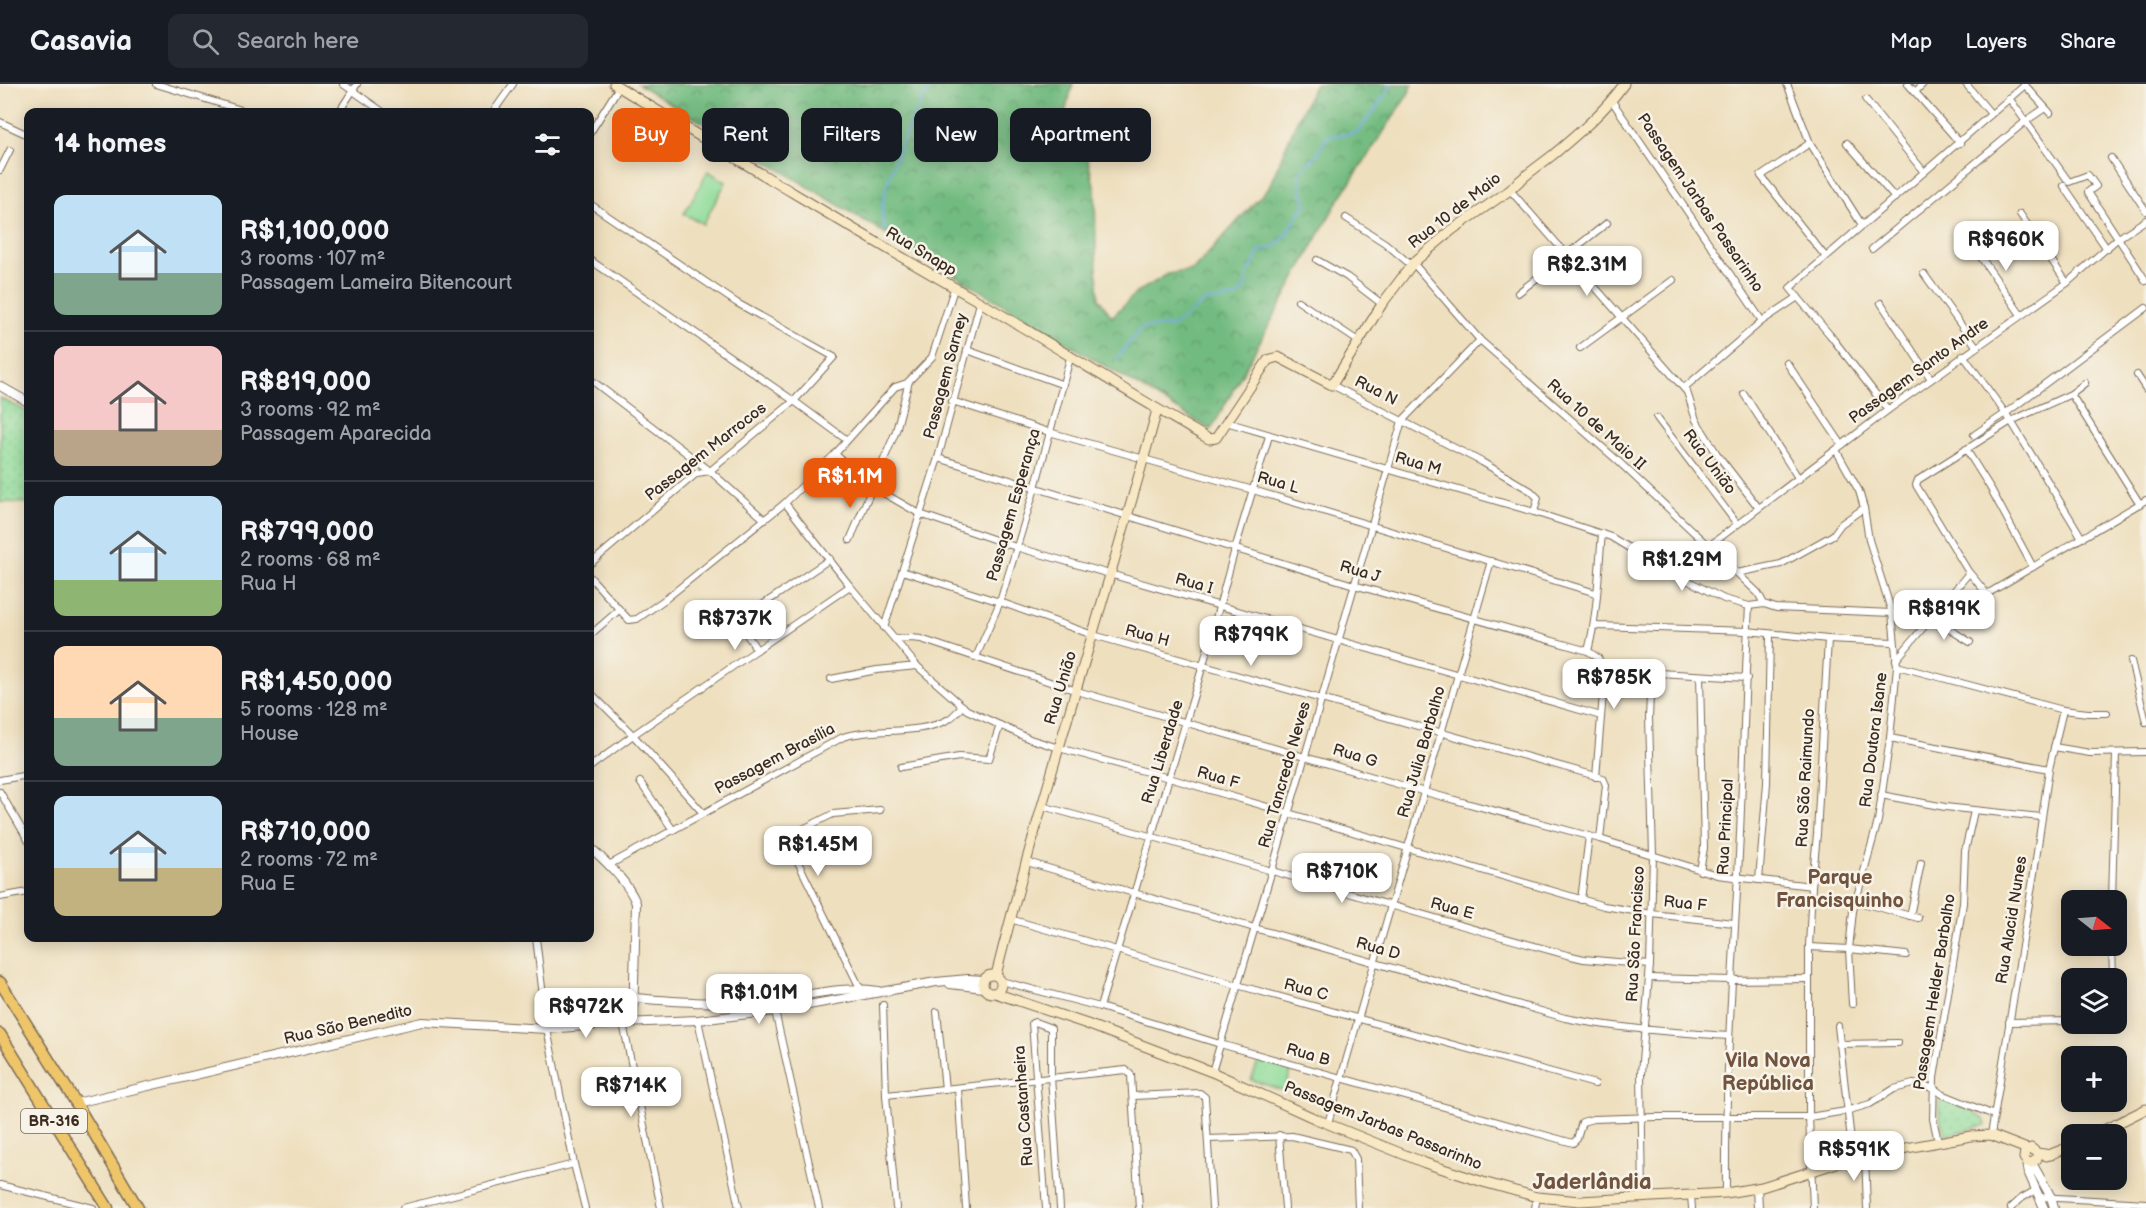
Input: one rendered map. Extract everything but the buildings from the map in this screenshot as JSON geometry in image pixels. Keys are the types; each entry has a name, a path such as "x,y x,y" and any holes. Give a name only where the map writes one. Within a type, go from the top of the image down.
{"highway":[{"name":"BR-316","path":"0,982 76,1103 138,1208"},
{"name":"BR-316","path":"0,1034 108,1208"}],"main road":[{"name":"Rua 10 de Maio","path":"1332,386 1382,304 1412,264 1452,230 1510,190 1518,181 1553,155 1612,101 1624,84"},
{"name":"Rua Snapp","path":"617,86 1157,410 1209,439 1215,439"},
{"name":"Rua N","path":"1215,439 1268,360 1278,357 1332,386"},
{"name":"Rua União","path":"999,978 1010,919 1157,410"},
{"path":"995,993 1001,987 999,978 990,975 984,984 987,992 1087,1024 1212,1072"},
{"name":"Passagem Jarbas Passarinho","path":"1212,1072 1328,1123 1425,1162 1482,1182 1537,1197 1580,1201 1726,1193 1757,1188 1852,1158 1971,1136 1991,1135 2031,1157"},
{"path":"2116,1124 2146,1109"},
{"path":"2031,1157 2051,1155 2061,1151"}],"street":[{"path":"156,84 235,108"},
{"path":"343,84 377,108"},
{"path":"342,108 357,84"},
{"path":"496,108 513,84"},
{"path":"1787,84 1810,143 1862,225"},
{"path":"1908,84 1960,143"},
{"path":"1915,92 1923,84"},
{"path":"1966,84 1991,114"},
{"path":"1888,410 1790,288 2025,85 2050,113"},
{"path":"594,126 617,86"},
{"path":"2009,98 2069,182 2088,175 2092,180 2096,186 2088,192 2146,281"},
{"path":"1866,100 1924,172"},
{"name":"Passagem Jarbas Passarinho","path":"1612,101 1762,321"},
{"path":"1872,249 2026,121 2045,108"},
{"path":"0,122 24,133"},
{"path":"1810,143 1761,176 1825,256"},
{"path":"1847,143 1895,198"},
{"path":"0,170 10,150"},
{"path":"2111,158 2146,211"},
{"path":"2064,186 2107,249"},
{"path":"1510,190 1683,388 1692,402 1696,420 1717,454 1758,507"},
{"name":"Passagem Marrocos","path":"594,207 737,303 834,357 794,401 710,471 698,472 594,561"},
{"path":"2020,214 2067,283"},
{"name":"Rua 10 de Maio II","path":"1346,218 1412,264 1480,340 1597,442 1709,546 1758,593 1764,604"},
{"name":"Passagem Santo Andre","path":"1709,546 1888,410 2067,283 2117,239 2146,220"},
{"path":"1518,293 1607,223"},
{"path":"1971,243 2021,315"},
{"path":"1317,260 1347,277 1382,304"},
{"path":"594,263 847,440"},
{"path":"1924,274 1976,346"},
{"path":"1580,348 1673,280"},
{"path":"594,582 625,617 629,620 637,619 765,520 835,454 895,387 907,383 932,357 954,289"},
{"path":"1683,388 1762,321 1798,297"},
{"path":"1298,302 1358,341"},
{"name":"Passagem Sarney","path":"884,628 938,458 980,303"},
{"path":"1881,303 1931,379"},
{"path":"1974,435 2146,308"},
{"name":"Rua Tancredo Neves","path":"1212,1072 1402,421 1480,340"},
{"path":"967,350 1061,384"},
{"path":"1963,355 2012,421 2082,538"},
{"name":"Passagem Esperança","path":"976,657 1000,602 1035,488 1070,357"},
{"path":"1787,363 1842,445"},
{"path":"2137,375 2146,389"},
{"path":"850,540 896,431 910,378"},
{"path":"594,382 710,471 765,520"},
{"path":"2071,394 2143,502 1987,594 1969,573 1916,485 1918,480 2012,421 2071,394 2085,383"},
{"path":"0,386 24,400"},
{"name":"Rua N","path":"1332,386 1482,462 1531,491 1538,498 1534,512"},
{"path":"1744,394 1799,479"},
{"name":"Rua L","path":"952,401 1049,432 1372,525 1596,593"},
{"name":"Rua União","path":"1657,418 1737,524"},
{"name":"Rua M","path":"1226,422 1534,512 1611,537 1657,565 1724,599 1749,606"},
{"name":"Rua Liberdade","path":"1100,1007 1269,436"},
{"path":"1966,449 1991,489 2033,567"},
{"name":"Rua Doutora Isane","path":"1836,450 1859,490 1871,549 1892,613 1896,663 1890,738 1878,820 1855,902 1849,949 1852,1004"},
{"name":"Rua I","path":"835,454 873,487 920,514 1016,547 1601,717"},
{"path":"938,458 1126,516"},
{"name":"Rua F","path":"785,503 917,666 963,706 1029,739 1581,900 1652,914 1734,923"},
{"path":"1737,573 1781,564 1789,560 1833,536 1841,524 1864,508"},
{"name":"Rua J","path":"1126,516 1354,585 1588,651"},
{"path":"1600,839 1606,785 1603,778 1596,777 1605,670 1598,658 1588,651 1595,625 1602,534"},
{"path":"757,650 740,624 746,616 830,559"},
{"name":"Rua Julia Barbalho","path":"1328,1123 1491,561"},
{"name":"Rua H","path":"902,571 1093,635 1596,777"},
{"path":"1969,573 1896,663 2064,710 2107,713"},
{"path":"594,764 850,586"},
{"path":"1749,606 1764,604 1776,608 1892,613"},
{"name":"Rua Principal","path":"1726,1193 1725,1116 1728,1036 1738,877 1749,606"},
{"path":"594,632 619,610"},
{"path":"1931,618 1970,642"},
{"path":"1595,625 1747,631 1770,635 1893,642"},
{"path":"1759,880 1767,783 1770,635"},
{"name":"Rua G","path":"895,639 921,639 1077,691 1305,755 1425,792 1600,839 1700,871 1812,886"},
{"name":"Rua São Raimundo","path":"1813,1208 1810,1171 1808,979 1828,639"},
{"path":"2131,661 2146,722"},
{"path":"831,679 877,670 917,666"},
{"path":"1605,670 1747,678"},
{"name":"Rua São Francisco","path":"1643,1196 1641,1074 1652,914 1653,855 1649,718 1652,673"},
{"path":"1700,676 1704,848 1700,871"},
{"path":"594,696 633,735 703,813"},
{"name":"Passagem Brasília","path":"609,865 843,737 855,733 927,726 948,719 963,706"},
{"name":"Rua Alacid Nunes","path":"1991,1135 2049,769 2064,710"},
{"path":"901,767 959,757 989,759 1000,725"},
{"path":"1890,738 2049,769"},
{"path":"2054,747 2090,753 2146,752"},
{"path":"2112,890 2116,753"},
{"path":"0,780 24,776"},
{"path":"640,782 673,830"},
{"path":"0,792 24,833"},
{"path":"1881,795 1974,811 2041,817"},
{"name":"Rua E","path":"1042,806 1584,959 1650,965"},
{"path":"860,988 793,852 792,840 799,831 833,814 880,810"},
{"name":"Passagem Helder Barbalho","path":"1938,1141 1933,1119 1933,1088 1963,903 1965,844 1974,811"},
{"path":"1581,900 1589,836"},
{"path":"594,852 609,865 633,895 636,903 633,1022"},
{"name":"Rua D","path":"1027,862 1565,1018 1592,1024 1645,1030 1728,1036"},
{"path":"1910,916 1921,863"},
{"path":"0,897 24,893"},
{"path":"1855,902 1918,918"},
{"name":"Rua C","path":"1010,919 1237,986 1595,1084"},
{"path":"536,942 547,1029 585,1208"},
{"path":"1809,947 1906,955"},
{"name":"Rua B","path":"999,978 1341,1079 1573,1143 1577,1139 1582,1122 1593,1119 1641,1118"},
{"path":"1648,978 1808,979"},
{"name":"Rua São Benedito","path":"76,1103 411,1024 446,1023 547,1029 633,1022 698,1020 775,1011 936,982 968,979 984,984"},
{"name":"Rua São Benedito","path":"634,998 717,1004 772,1000 860,988 880,991"},
{"path":"883,1005 886,1095 896,1208"},
{"path":"775,1011 819,1208"},
{"path":"938,1012 945,1089"},
{"path":"698,1020 739,1208"},
{"path":"2009,1022 2061,1021"},
{"name":"Rua Castanheira","path":"1046,1208 1032,1023 1035,1022 1051,1028 1051,1077 1060,1208"},
{"path":"623,1023 661,1208"},
{"path":"1838,1026 1852,1158"},
{"path":"1839,1044 1898,1043"},
{"path":"886,1095 1126,1070 1131,1075 1139,1208"},
{"path":"1641,1118 1725,1116 1809,1118 1870,1104 1894,1089 1923,1084 1994,1115"},
{"path":"958,1088 966,1208"},
{"path":"1132,1095 1200,1093 1205,1097 1212,1208"},
{"path":"1208,1139 1279,1135 1351,1150 1356,1159 1358,1208"},
{"path":"1279,1135 1285,1208"},
{"path":"1865,1155 1867,1208"},
{"path":"2031,1157 2029,1174 2044,1208"},
{"path":"2031,1157 2054,1208"},
{"path":"403,1208 574,1164"},
{"path":"0,1185 93,1208"},
{"path":"1757,1188 1758,1208"},
{"path":"2012,1208 2022,1198 2038,1194 2051,1197 2146,1203"},
{"path":"1691,1196 1692,1208"},
{"path":"1535,1208 1537,1197"}],"green space":[{"path":"638,84 1073,84 1066,108 1010,108 1010,162 1088,162 1095,191 1099,299 1112,317 1136,293 1168,274 1193,270 1269,187 1315,84 1413,84 1336,204 1211,430 767,162 789,162 789,108 702,108 702,123 690,115 690,108 678,108"},
{"path":"708,171 726,182 703,224 684,214"},
{"path":"0,398 24,410 24,503 0,502"},
{"path":"1259,1060 1291,1070 1285,1091 1251,1080"},
{"path":"1943,1100 1967,1108 1984,1119 1986,1125 1945,1135 1939,1111 1939,1102"}],"waterway":[{"path":"885,230 882,213 883,199 894,165 909,126 933,84"},
{"path":"1117,358 1141,328 1173,326 1206,301 1238,296 1245,287 1248,271 1253,266 1259,251 1275,247 1286,235 1306,203 1300,172 1316,156 1328,136 1356,133 1392,84"}],"district":[{"name":"Parque Francisquinho","path":"1840,890"},
{"name":"Vila Nova República","path":"1768,1072"},
{"name":"Jaderlândia","path":"1592,1182"}]}
